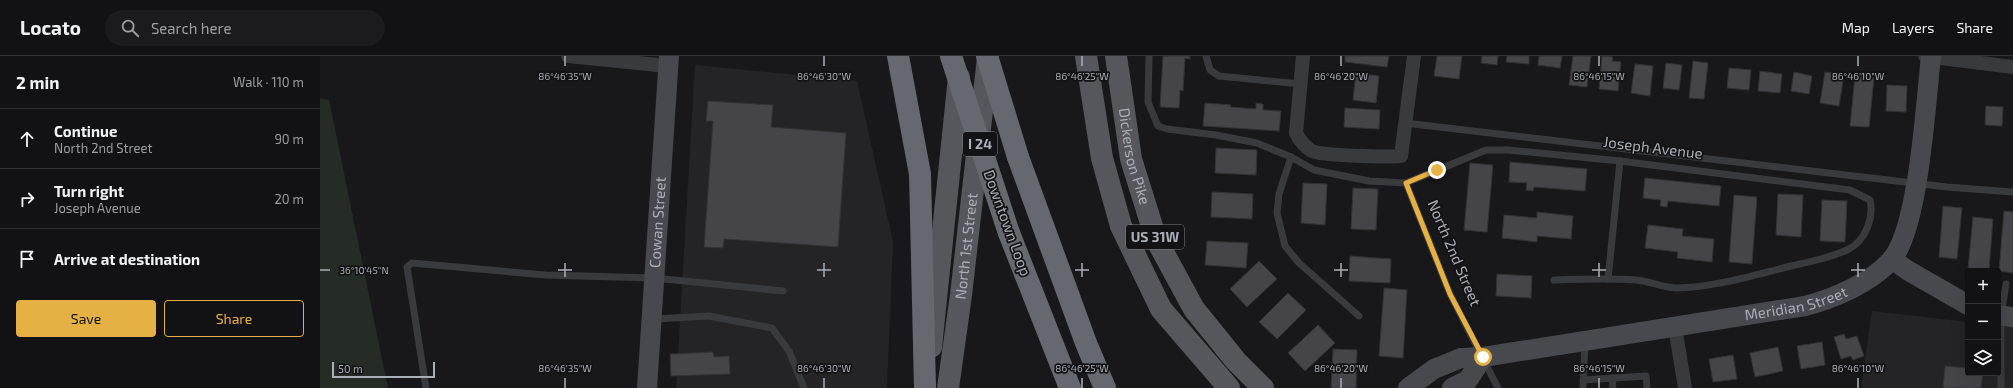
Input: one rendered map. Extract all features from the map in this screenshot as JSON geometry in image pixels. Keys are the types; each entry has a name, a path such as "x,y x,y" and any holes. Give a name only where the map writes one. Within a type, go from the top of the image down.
{"highway":[{"path":"898,56 920,174 926,388"},
{"name":"Downtown Loop","path":"951,56 1009,233 1070,388"},
{"name":"I 24","path":"988,56 1018,157 1086,343 1105,388"},
{"path":"1086,343 1119,388"}],"main road":[{"name":"North 1st Street","path":"926,388 961,56"},
{"name":"North 1st Street","path":"948,388 971,218 988,56"},
{"name":"Dickerson Pike","path":"1086,56 1102,158 1121,226 1161,309 1229,388"},
{"name":"Dickerson Pike","path":"1116,56 1131,159 1156,239 1194,309 1236,361 1263,388"}],"street":[{"path":"568,56 669,61"},
{"path":"1303,56 1296,133 1300,142 1313,152 1383,157 1401,156 1414,56"},
{"path":"1929,56 2013,67"},
{"name":"Meridian Street","path":"1408,388 1434,369 1461,358 1483,357 1805,306 1827,301 1847,291 1879,270 1892,259 1898,249 1907,225 1916,183 1929,56"},
{"name":"Cowan Street","path":"647,388 669,61"},
{"path":"1892,259 1907,270 1966,304"},
{"path":"1675,327 1685,388"},
{"path":"1452,388 1468,380 1483,357"}],"lane":[{"name":"Joseph Avenue","path":"1148,56 1148,102 1158,126 1167,129 1216,135 1257,143 1291,157 1314,170 1369,181 1406,183 1486,150 1508,150 1620,161 1850,190 1870,200 1872,210 1870,221 1862,237 1849,249 1819,260 1710,285 1676,288 1638,280 1608,278 1554,280"},
{"path":"1206,56 1210,70 1219,76 1300,84"},
{"path":"1405,123 1916,183 2013,192"},
{"path":"1291,157 1279,194 1277,213 1285,246 1299,263 1359,316"},
{"path":"1608,278 1620,161"},
{"name":"North 2nd Street","path":"1406,183 1450,294 1498,388"},
{"path":"426,388 407,267 412,263 545,275 654,278 783,291"},
{"path":"2001,388 2006,284"},
{"path":"652,319 709,316 772,328 789,351 804,388"},
{"path":"1585,341 1583,384 1612,378 1646,376 1647,388"},
{"path":"1612,378 1613,388"}],"shaded area":[{"path":"695,65 857,81 893,242 887,388 676,388"},
{"path":"320,98 329,100 388,388 320,388"},
{"path":"1872,311 1965,322 1965,376 2001,376 2001,325 2013,327 2013,388 1861,388"}],"building":[{"path":"1163,56 1190,56 1190,59 1185,58 1183,91 1180,90 1179,108 1160,107"},
{"path":"1345,56 1389,56 1387,67 1345,62"},
{"path":"1437,56 1462,56 1459,79 1434,76"},
{"path":"1482,56 1498,56 1497,65 1481,63"},
{"path":"1507,56 1529,56 1529,64 1506,62"},
{"path":"1539,56 1562,56 1560,68 1538,65"},
{"path":"1573,56 1591,56 1587,87 1569,85"},
{"path":"1602,56 1613,57 1612,61 1621,62 1618,91 1599,89"},
{"path":"1693,61 1708,63 1704,99 1689,98"},
{"path":"1666,63 1682,65 1679,90 1663,88"},
{"path":"1635,64 1653,66 1650,96 1631,93"},
{"path":"1729,68 1751,70 1749,90 1727,88"},
{"path":"1760,71 1782,74 1780,93 1758,91"},
{"path":"1794,72 1812,76 1809,94 1791,91"},
{"path":"1825,72 1844,75 1839,106 1820,103"},
{"path":"1356,73 1379,76 1376,103 1353,100"},
{"path":"1855,76 1874,78 1869,127 1850,126"},
{"path":"1887,85 1907,86 1906,112 1886,111"},
{"path":"708,101 773,105 771,127 846,133 838,247 724,239 723,248 704,247 713,121 706,121"},
{"path":"1205,103 1256,109 1256,103 1263,104 1263,110 1281,111 1279,131 1203,126"},
{"path":"1986,106 2003,107 2002,126 1985,125"},
{"path":"1345,108 1380,110 1379,129 1344,127"},
{"path":"1216,148 1257,150 1256,175 1215,173"},
{"path":"1510,162 1587,169 1585,191 1534,187 1533,191 1526,190 1527,183 1509,182"},
{"path":"1470,163 1493,165 1487,232 1464,230"},
{"path":"1645,178 1721,186 1719,206 1668,201 1667,207 1660,206 1661,200 1643,198"},
{"path":"1303,183 1327,184 1325,225 1301,223"},
{"path":"1353,188 1378,189 1376,230 1351,229"},
{"path":"1212,192 1253,194 1252,219 1211,217"},
{"path":"1778,194 1803,195 1801,237 1776,235"},
{"path":"1734,195 1757,197 1752,264 1729,262"},
{"path":"1822,200 1847,201 1845,242 1820,241"},
{"path":"1943,206 1962,208 1957,259 1939,257"},
{"path":"2004,211 2013,212 2013,273 2001,271 2001,268 1999,268"},
{"path":"1537,212 1573,216 1571,239 1537,236 1537,242 1502,238 1504,215 1537,218"},
{"path":"1973,217 1993,219 1989,268 1968,268"},
{"path":"1648,225 1683,229 1682,236 1714,239 1712,262 1677,258 1678,252 1645,248"},
{"path":"1207,241 1248,243 1246,268 1205,265"},
{"path":"1350,256 1391,259 1390,283 1349,281"},
{"path":"1259,261 1277,279 1247,307 1230,289"},
{"path":"1497,274 1532,276 1531,298 1496,296"},
{"path":"1384,288 1407,290 1403,358 1379,356"},
{"path":"1288,293 1306,310 1277,339 1259,322"},
{"path":"1318,325 1335,343 1305,371 1288,353"},
{"path":"1844,334 1846,339 1857,336 1864,356 1853,360 1851,356 1841,359 1834,337"},
{"path":"1822,342 1825,365 1801,369 1797,346"},
{"path":"1778,347 1783,371 1755,377 1750,353"},
{"path":"1333,349 1357,350 1356,388 1331,388"},
{"path":"713,352 714,357 729,356 730,374 671,376 670,354"},
{"path":"1733,355 1737,379 1713,382 1709,359"},
{"path":"1945,366 1965,368 1965,376 1983,376 1981,388 1943,388"}],"route":[{"path":"1437,170 1406,183 1450,294 1483,357"}]}
